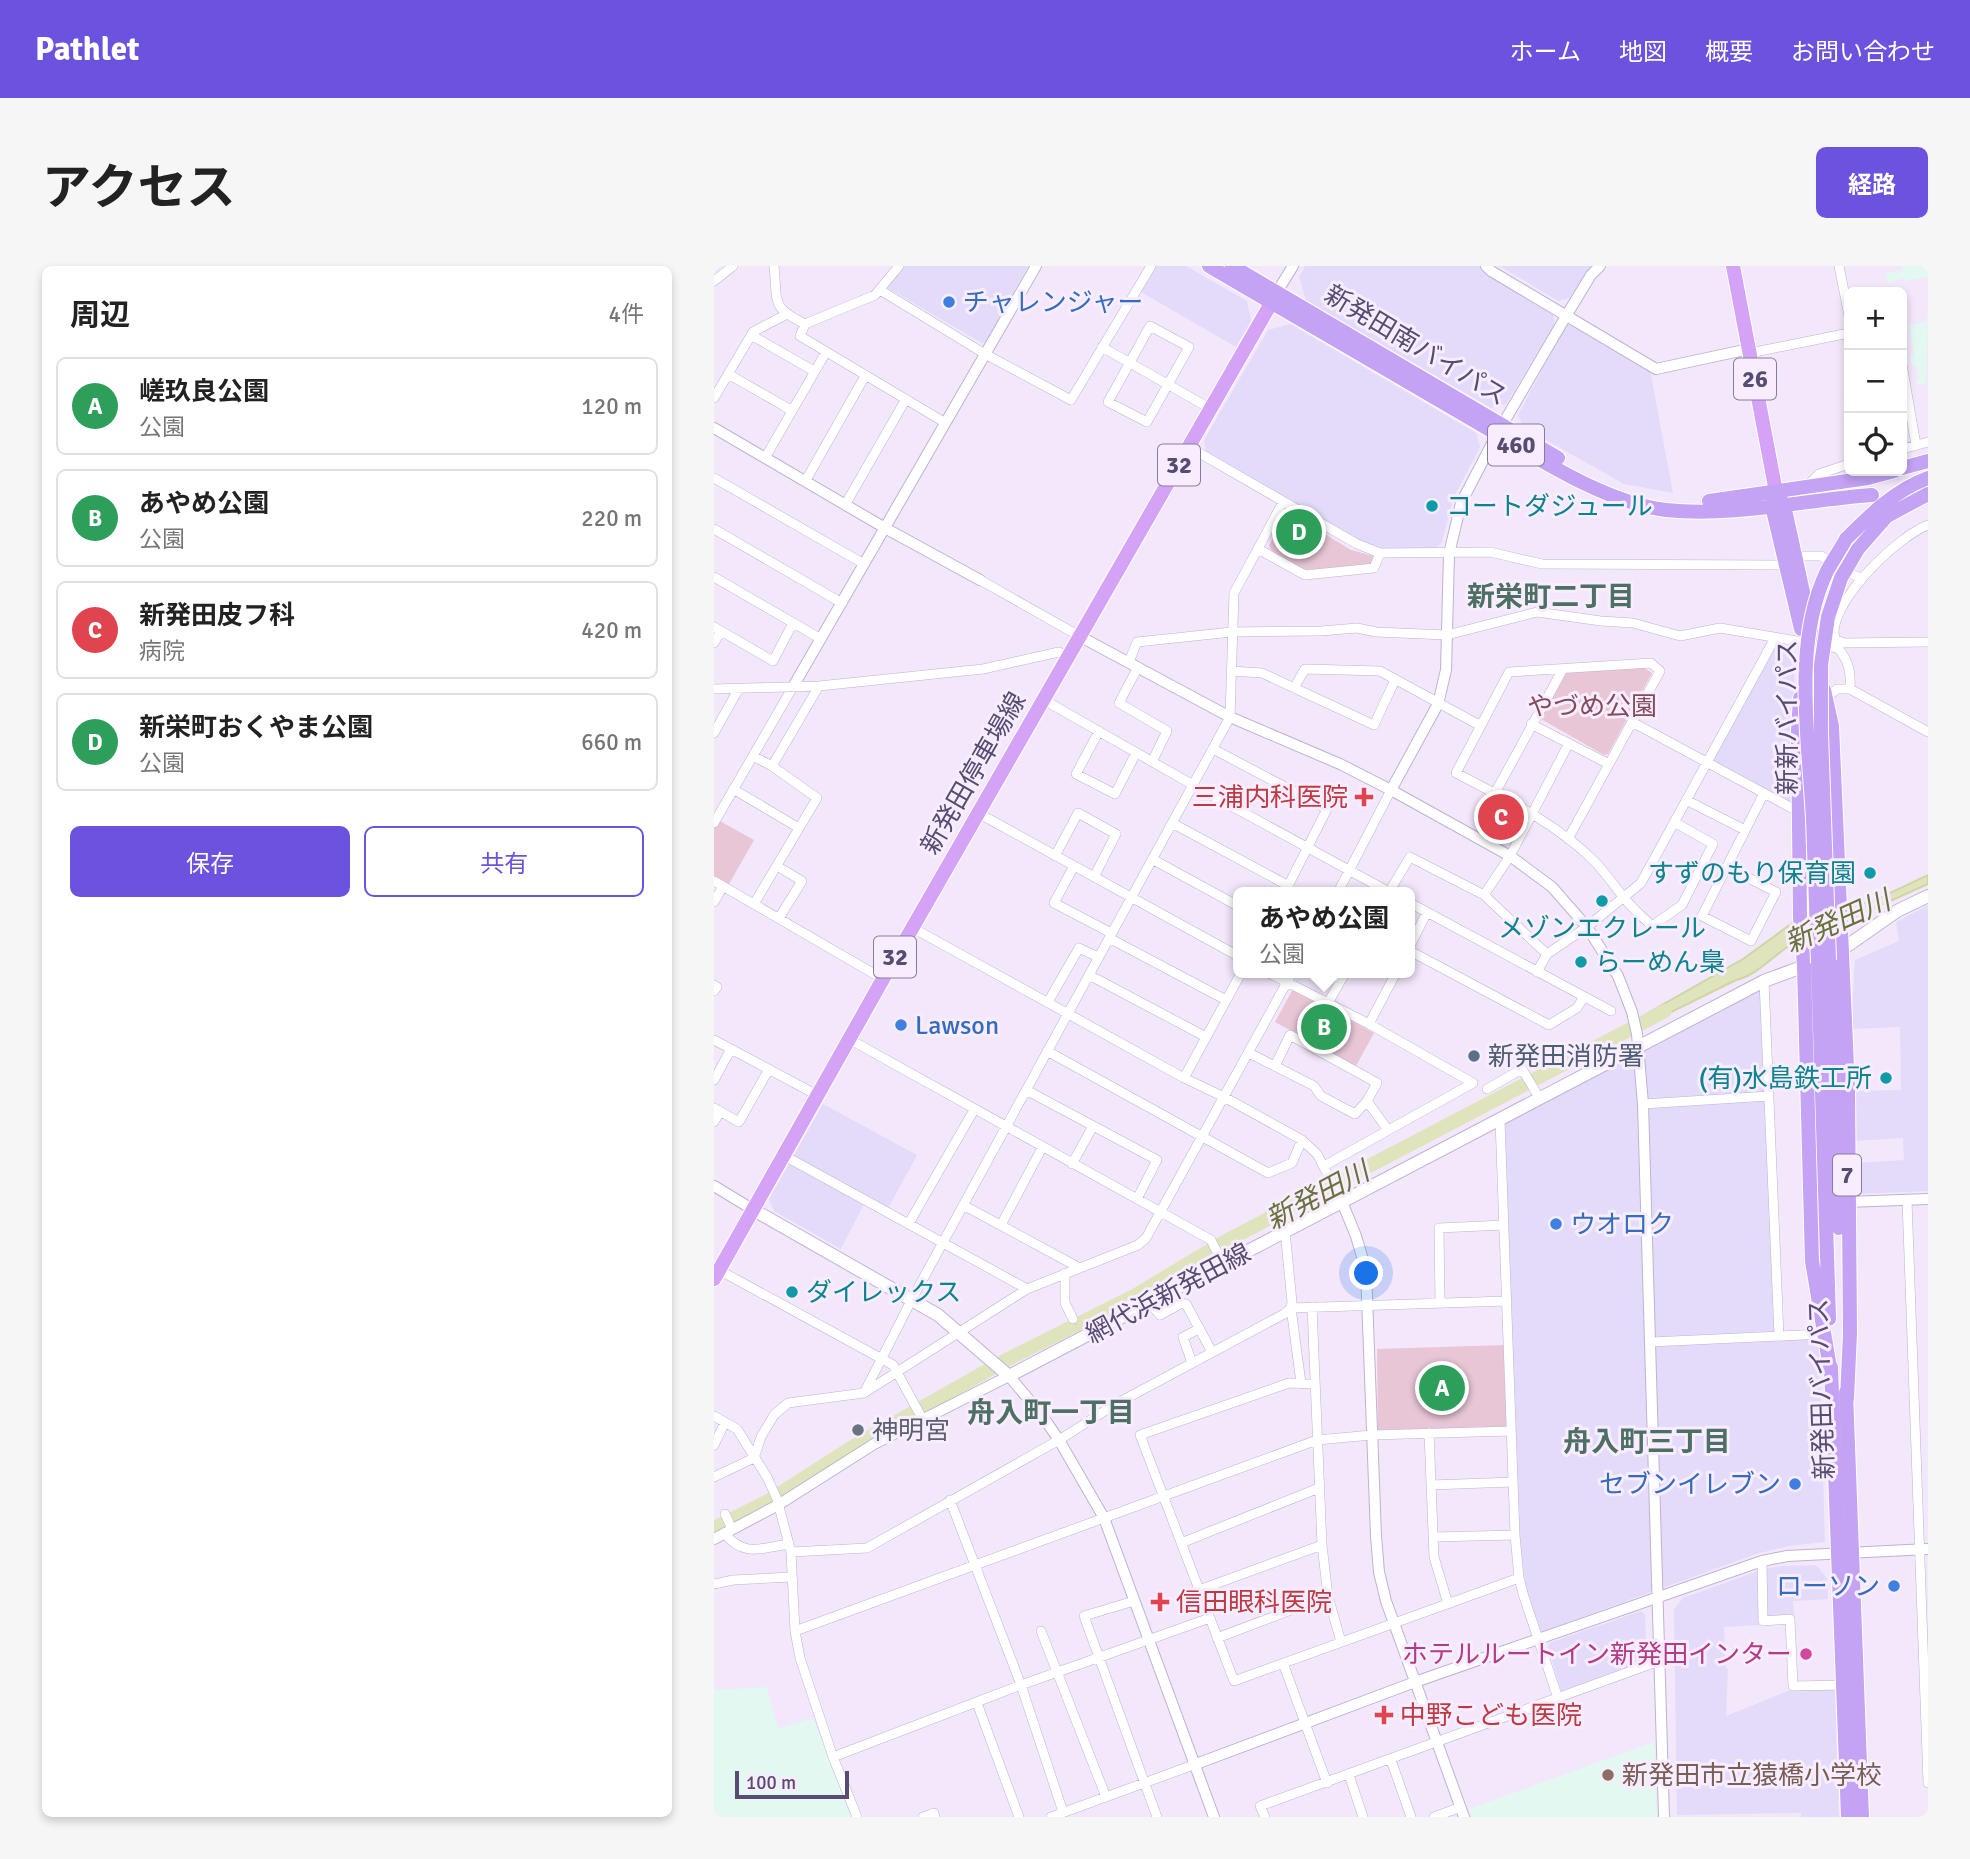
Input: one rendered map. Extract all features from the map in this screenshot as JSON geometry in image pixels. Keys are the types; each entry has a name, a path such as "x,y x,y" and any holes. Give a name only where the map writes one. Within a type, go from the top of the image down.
{"highway":[{"name":"新発田南バイパス","path":"1209,266 1274,297 1500,430 1597,480 1640,497 1663,501 1778,501"},
{"name":"新発田南バイパス","path":"1232,266 1274,297"},
{"path":"1907,467 1928,461"},
{"path":"1778,501 1806,488 1875,476"},
{"name":"新新バイパス","path":"1817,963 1813,818 1806,733 1807,662 1813,613 1827,572 1846,539 1877,508 1917,482 1928,478"},
{"name":"新新バイパス","path":"1817,963 1821,665 1828,617 1841,578 1858,549 1887,516 1928,494"},
{"path":"1778,501 1872,495"},
{"name":"7","path":"1778,501 1781,562 1826,698 1832,726 1848,1088 1850,1333 1847,1399"},
{"name":"7","path":"1778,501 1808,641 1798,731 1800,917 1802,948 1817,963 1812,1261 1831,1374"},
{"name":"新発田バイパス","path":"1817,963 1847,1399 1843,1685 1848,1817"},
{"name":"新発田バイパス","path":"1827,1104 1831,1374 1862,1817"}],"main road":[{"name":"26","path":"1732,266 1778,501"},
{"name":"新発田停車場線","path":"717,1275 752,1209 1274,297"},
{"name":"網代浜新発田線","path":"1006,1373 1150,1303 1221,1259 1285,1231 1340,1198 1540,1099 1638,1041 1764,981 1817,963 1842,951 1897,911 1928,896"},
{"path":"752,1209 912,1299 958,1331 1006,1373"}],"street":[{"path":"714,281 733,266"},
{"path":"774,266 778,307 785,315 805,324 876,295 899,266"},
{"path":"714,823 1036,266"},
{"path":"880,290 985,355 1071,400 1151,266"},
{"path":"1274,297 1293,266"},
{"path":"1486,266 1656,369 1844,334"},
{"path":"1341,887 1438,704 1446,670 1449,554 1461,503 1566,316 1591,275 1600,266"},
{"path":"1839,266 1844,291"},
{"path":"714,398 751,335 785,315"},
{"path":"805,324 800,337 944,422"},
{"path":"1150,326 1189,347 1168,384 1147,422 1108,402 1150,326"},
{"path":"751,335 814,371"},
{"path":"1102,347 1211,408"},
{"path":"765,458 826,352"},
{"path":"728,374 791,410"},
{"path":"806,480 865,376"},
{"path":"1907,393 1916,445"},
{"path":"845,505 906,400"},
{"path":"714,428 885,528 1230,717 1340,764 1510,856 1552,887 1587,927 1618,976 1632,1012 1638,1041 1643,1104 1651,1342 1664,1817"},
{"path":"1907,448 1928,442"},
{"path":"1189,447 1356,544 1380,553 1490,552 1542,564 1724,566 1781,562"},
{"path":"1806,488 1819,474 1844,466"},
{"path":"714,478 864,564"},
{"path":"864,1393 912,1299 1230,717 1234,593 1283,502"},
{"path":"1850,689 1851,670 1834,633 1846,600 1861,579 1898,544 1928,524"},
{"path":"714,529 842,603"},
{"path":"1258,550 1305,575 1374,568 1380,553"},
{"path":"1803,556 1821,556 1861,579"},
{"path":"714,577 821,639"},
{"path":"1152,762 1167,731 1119,703 1138,642 1232,632 1357,628 1376,632 1447,635 1537,612 1633,623 1680,636 1720,628 1775,638 1837,644 1928,642"},
{"path":"714,643 717,629 773,661 793,623"},
{"path":"1537,972 1547,954 1587,927 1641,883 1775,638"},
{"path":"714,690 819,685 983,668 1059,652 1068,658"},
{"path":"1568,839 1660,671 1651,663 1509,672 1457,773 1532,813 1568,839 1593,861 1652,926 1682,905 1713,844 1674,822"},
{"path":"1494,793 1563,668"},
{"path":"1294,688 1305,669 1380,671 1481,726"},
{"path":"1231,671 1262,673 1374,725 1395,680"},
{"path":"772,766 819,685"},
{"path":"1826,698 1837,689 1850,689 1928,732"},
{"path":"714,733 738,690"},
{"path":"1044,700 1380,887"},
{"path":"1632,722 1800,812"},
{"path":"1531,723 1609,764"},
{"path":"1098,731 1076,774 1115,794 1136,753"},
{"path":"1484,895 1510,856 1569,743"},
{"path":"1213,749 1328,809 1288,887"},
{"path":"753,756 817,798 754,904"},
{"path":"733,789 799,828"},
{"path":"1727,867 1776,892 1751,941 1702,916 1764,793"},
{"path":"1686,800 1745,830"},
{"path":"978,813 1233,953"},
{"path":"1055,856 1078,813 1116,834 1094,877"},
{"path":"1172,823 1284,887"},
{"path":"1392,887 1410,857 1484,895 1547,954"},
{"path":"1152,859 1233,903"},
{"path":"777,866 802,881 779,918"},
{"path":"1074,866 1054,903 1226,1000"},
{"path":"714,881 883,979"},
{"path":"714,902 723,886"},
{"path":"1415,906 1611,1011"},
{"path":"1415,937 1427,912"},
{"path":"913,928 1302,1140 1317,1154 1340,1198 1356,1236 1366,1270 1379,1572 1394,1623 1462,1812 1434,1817"},
{"path":"1048,1002 1079,948 1098,957"},
{"path":"1415,951 1549,1025 1577,1008 1584,997"},
{"path":"1089,975 1206,1037"},
{"path":"1185,1078 1238,978"},
{"path":"1279,978 1473,1083 1324,1166"},
{"path":"714,1478 754,1458 761,1437 774,1415 788,1403 864,1393 1027,1289 1138,1245 1146,1238 1161,1212 1289,978"},
{"path":"1328,1003 1342,978"},
{"path":"1368,1024 1393,978"},
{"path":"1764,981 1779,1336"},
{"path":"714,985 717,987 714,991"},
{"path":"1249,1053 1314,1086 1321,1096 1355,1114 1367,1101 1377,1083 1290,1035 1275,1066"},
{"path":"714,1040 817,1095"},
{"path":"849,1040 1211,1240 1221,1259"},
{"path":"714,1080 731,1049"},
{"path":"1047,1051 1268,1173 1292,1163 1302,1140"},
{"path":"714,1122 717,1110 739,1122 769,1069"},
{"path":"1486,1089 1522,1069 1540,1099"},
{"path":"1026,1090 1157,1160 1137,1199"},
{"path":"1643,1104 1769,1096"},
{"path":"1367,1101 1388,1130"},
{"path":"909,1223 974,1110"},
{"path":"1500,1120 1515,1535 1519,1578 1558,1698"},
{"path":"1072,1164 1093,1126"},
{"path":"1001,1225 1042,1148"},
{"path":"783,1155 1027,1289"},
{"path":"714,1186 752,1209"},
{"path":"1847,1202 1928,1199"},
{"path":"1907,1200 1923,1549 1928,1783"},
{"path":"963,1205 1079,1267"},
{"path":"1440,1303 1439,1228 1504,1225"},
{"path":"1285,1231 1301,1383"},
{"path":"1065,1273 1065,1303 1073,1319"},
{"path":"717,1275 882,1357 898,1371 922,1418"},
{"path":"1214,1817 1104,1518 1059,1440 1006,1373 725,1528 734,1546 745,1550 867,1548 1059,1440 1114,1405 1291,1308 1507,1301"},
{"path":"1150,1303 1160,1315 1182,1303 1186,1304 1212,1352"},
{"path":"1312,1307 1322,1545 1328,1596 1341,1642"},
{"path":"1192,1363 1183,1337 1199,1329"},
{"path":"1651,1342 1824,1334"},
{"path":"1315,1384 1289,1383 1140,1435 1234,1681 1519,1578"},
{"path":"714,1416 737,1429 776,1499 790,1548 795,1630 800,1658 833,1757 857,1817"},
{"path":"714,1445 726,1422"},
{"path":"795,1630 1317,1440 1372,1435 1511,1431"},
{"path":"1429,1433 1434,1557 1448,1604"},
{"path":"1431,1485 1513,1482"},
{"path":"1181,1543 1320,1488"},
{"path":"950,1500 1021,1685 1063,1812"},
{"path":"1433,1537 1515,1535"},
{"path":"1199,1590 1322,1545"},
{"path":"1051,1817 1539,1637 1762,1560 1787,1556 1923,1549"},
{"path":"1762,1560 1763,1621 1790,1619 1793,1686 1843,1685"},
{"path":"714,1584 733,1580 791,1577"},
{"path":"1217,1638 1328,1596"},
{"path":"1135,1601 1084,1616 1157,1817"},
{"path":"833,1757 1021,1685 1210,1618"},
{"path":"1041,1631 1106,1797"},
{"path":"1265,1817 1261,1806 1659,1661"},
{"path":"1283,1663 1327,1783"},
{"path":"977,1703 1019,1817"},
{"path":"1391,1760 1411,1817"},
{"path":"1349,1774 1363,1817"},
{"path":"923,1817 934,1813 935,1817"}],"shaded area":[{"path":"903,266 1028,266 987,341 982,343 886,287"},
{"path":"1156,266 1186,266 1247,301 1251,321 1236,347 1141,292"},
{"path":"1305,266 1483,266 1553,312 1554,325 1506,404 1491,408 1306,301 1299,277"},
{"path":"1500,266 1592,266 1569,298 1558,301"},
{"path":"1902,266 1928,266 1928,277 1905,281 1903,278 1887,283 1885,274 1902,270"},
{"path":"1928,315 1926,389 1925,384 1917,384 1916,380 1919,379 1916,365 1912,366 1910,356 1914,354 1909,326 1927,321"},
{"path":"1290,324 1476,433 1480,447 1453,499 1442,542 1434,550 1385,550 1359,541 1206,452 1204,440 1268,330"},
{"path":"1573,324 1650,370 1673,493 1624,484 1523,427 1518,415 1566,325"},
{"path":"1772,642 1794,654 1795,804 1712,760"},
{"path":"1928,875 1928,884 1846,921 1846,903 1856,900 1867,904"},
{"path":"1928,905 1928,1191 1857,1194 1857,1163 1904,1160 1903,1138 1855,1141 1852,1091 1901,1090 1900,1027 1851,1029 1855,960 1899,941 1896,922"},
{"path":"1794,922 1795,942 1759,969 1651,1022 1648,1013 1743,959"},
{"path":"1762,988 1776,1338 1819,1337 1825,1542 1789,1546 1756,1554 1541,1632 1527,1594 1519,1535 1504,1123"},
{"path":"823,1104 917,1155 885,1214 864,1204 841,1249 774,1211 769,1199"},
{"path":"1816,1565 1827,1578 1828,1599 1793,1601 1794,1615 1767,1617 1765,1569"},
{"path":"1758,1571 1760,1625 1724,1627 1728,1669 1726,1716 1788,1691 1835,1688 1839,1817 1801,1817 1801,1813 1677,1815 1674,1609 1683,1598"},
{"path":"1641,1611 1645,1614 1647,1663 1566,1693 1561,1691 1549,1643"},
{"path":"767,1687 778,1729 813,1718 851,1817 714,1817 714,1690"},
{"name":"新発田市立猿橋小学校","path":"1654,1742 1657,1817 1472,1817 1469,1809"}],"green space":[{"path":"1295,516 1351,550 1373,556 1371,565 1302,570 1271,550 1269,545 1286,518"},
{"name":"やづめ公園","path":"1641,666 1652,673 1608,754 1604,755 1541,719 1566,671"},
{"path":"718,820 754,840 729,884 714,876 714,828"},
{"path":"1293,989 1374,1033 1356,1066 1275,1022"},
{"path":"1506,1345 1508,1427 1378,1430 1377,1349"}],"waterway":[{"name":"新発田川","path":"714,1528 770,1500 859,1443 1008,1359 1136,1295 1224,1242 1665,1011"}],"place":[{"name":"チャレンジャー","path":"949,302"},
{"name":"コートダジュール","path":"1432,506"},
{"name":"新栄町おくやま公園","path":"1299,532"},
{"name":"三浦内科医院","path":"1364,797"},
{"name":"新発田皮フ科","path":"1501,817"},
{"name":"すずのもり保育園","path":"1870,873"},
{"name":"メゾンエクレール","path":"1602,901"},
{"name":"らーめん梟","path":"1581,962"},
{"name":"Lawson","path":"901,1025"},
{"name":"あやめ公園","path":"1324,1027"},
{"name":"新発田消防署","path":"1474,1056"},
{"name":"(有)水島鉄工所","path":"1886,1078"},
{"name":"ウオロク","path":"1556,1224"},
{"name":"ダイレックス","path":"792,1292"},
{"name":"嵯玖良公園","path":"1442,1388"},
{"name":"神明宮","path":"858,1430"},
{"name":"セブンイレブン","path":"1795,1484"},
{"name":"ローソン","path":"1894,1586"},
{"name":"信田眼科医院","path":"1160,1602"},
{"name":"ホテルルートイン新発田インター","path":"1806,1654"},
{"name":"中野こども医院","path":"1384,1715"},
{"name":"新発田市立猿橋小学校","path":"1608,1775"}],"district":[{"name":"新栄町二丁目","path":"1551,596"},
{"name":"舟入町一丁目","path":"1051,1412"},
{"name":"舟入町三丁目","path":"1647,1441"}]}
